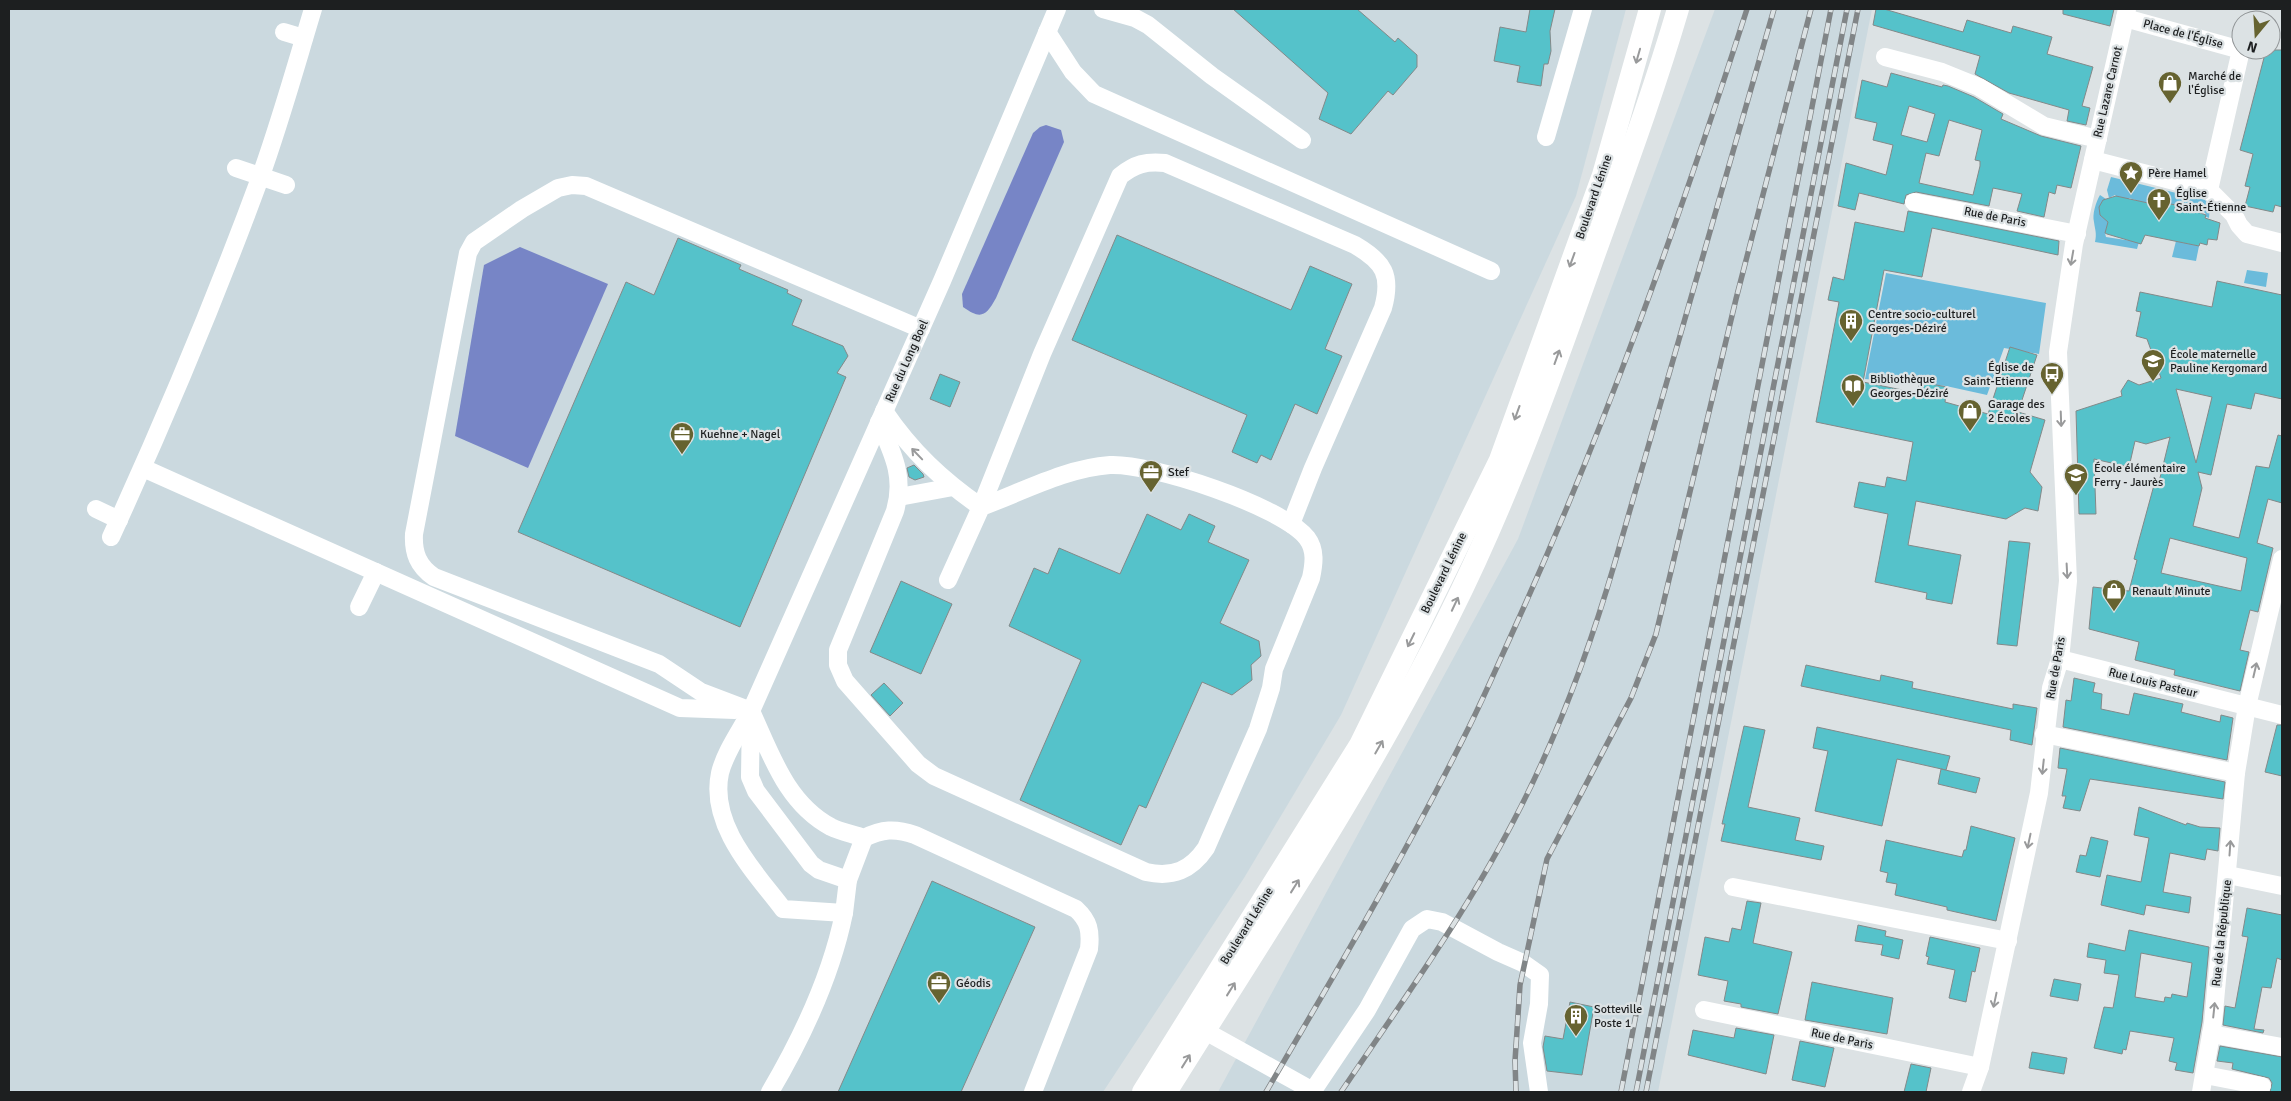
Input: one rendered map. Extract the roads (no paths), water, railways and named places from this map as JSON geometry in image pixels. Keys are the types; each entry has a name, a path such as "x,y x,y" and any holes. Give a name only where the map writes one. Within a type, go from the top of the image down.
{"main road":[{"name":"Boulevard Lénine","path":"1143,1092 1360,745 1500,460 1602,175 1650,9"},
{"path":"1166,1092 1360,780 1405,701 1488,533 1518,464 1582,288 1678,9"}],"street":[{"path":"111,537 187,366 261,176 313,9"},
{"name":"Rue du Long Boel","path":"844,913 783,909 736,847 728,831 722,807 720,773 751,711 921,329 1057,9"},
{"path":"1546,137 1583,9"},
{"path":"1111,10 1148,25 1212,76 1302,140"},
{"name":"Place de l'Église","path":"2126,14 2231,47"},
{"name":"Rue Lazare Carnot","path":"2091,168 2126,14"},
{"path":"284,32 304,38"},
{"path":"1047,32 1073,72 1094,94 1491,271"},
{"path":"1885,57 1942,72 1979,87 2044,126 2098,139"},
{"name":"Place de l'Église","path":"2209,190 2239,60"},
{"path":"948,580 981,508 1042,354 1120,176 1129,169 1150,161 1184,170 1355,245 1370,254 1381,265 1386,277 1388,291 1383,308 1290,524"},
{"path":"236,168 286,185"},
{"path":"2091,168 2209,190 2234,215 2239,225 2247,234 2282,243"},
{"name":"Rue de Paris","path":"1971,1092 1980,1068 2039,793 2044,764 2044,734 2051,688 2060,659 2068,581 2058,352 2077,234 2091,168"},
{"path":"921,329 586,186 572,185 558,188 522,209 474,242 468,253 413,547 417,560 424,570 434,577 659,664 701,692 751,711 784,782 793,795 821,821 833,828 864,838 879,831 890,830 915,834 1076,910 1086,918 1091,934 1089,949 1033,1092"},
{"name":"Rue de Paris","path":"1914,202 2077,234"},
{"path":"882,417 918,456 953,487 981,508"},
{"path":"882,417 897,470 899,497 838,650 838,665 845,682 918,764 934,776 1146,872 1160,875 1186,870 1198,860 1206,848 1258,728 1271,688 1274,669 1311,578 1314,562 1313,550 1307,538 1290,524 1247,501 1219,490 1144,469 1111,465 1079,471 981,508"},
{"path":"143,468 680,708 751,711"},
{"path":"899,497 953,487"},
{"path":"96,509 118,520"},
{"name":"Rue de la République","path":"2201,1092 2211,1034 2228,875 2236,773 2247,706 2280,577 2282,559"},
{"path":"359,607 376,572"},
{"name":"Rue Louis Pasteur","path":"2060,659 2282,715"},
{"path":"751,711 750,777 756,791 811,864 819,870 848,880"},
{"path":"2044,734 2236,773"},
{"path":"770,1092 792,1054 827,977 844,913 848,880 864,838"},
{"path":"2228,875 2282,886"},
{"path":"1733,887 2008,941"},
{"path":"1205,1031 1313,1092 1367,1010 1412,929 1427,920 1442,922 1523,963 1540,975 1539,1004 1532,1043 1539,1092"},
{"name":"Rue de Paris","path":"1704,1010 1980,1068"},
{"path":"2211,1034 2282,1047"},
{"path":"2205,1074 2262,1086"}],"railway":[{"path":"1266,1092 1421,820 1475,715 1548,553 1580,477 1640,322 1668,245 1747,9"},
{"path":"1341,1092 1432,958 1475,890 1530,789 1571,694 1615,562 1774,9"},
{"path":"1516,1092 1515,1061 1520,985 1547,859 1631,698 1656,634 1736,299 1811,9"},
{"path":"1621,1092 1831,9"},
{"path":"1636,1092 1847,9"},
{"path":"1646,1092 1858,9"}],"place":[{"name":"Marché de l'Église","path":"2170,104"},
{"name":"Père Hamel","path":"2131,194"},
{"name":"Église Saint-Étienne","path":"2159,221"},
{"name":"Centre socio-culturel Georges-Déziré","path":"1851,342"},
{"name":"École maternelle Pauline Kergomard","path":"2153,382"},
{"name":"Église de Saint-Etienne","path":"2052,395"},
{"name":"Bibliothèque Georges-Déziré","path":"1853,407"},
{"name":"Garage des 2 Écoles","path":"1970,432"},
{"name":"Kuehne + Nagel","path":"682,455"},
{"name":"Stef","path":"1151,493"},
{"name":"École élémentaire Ferry - Jaurès","path":"2076,496"},
{"name":"Renault Minute","path":"2114,612"},
{"name":"Géodis","path":"939,1004"},
{"name":"Sotteville Poste 1","path":"1576,1037"}]}
